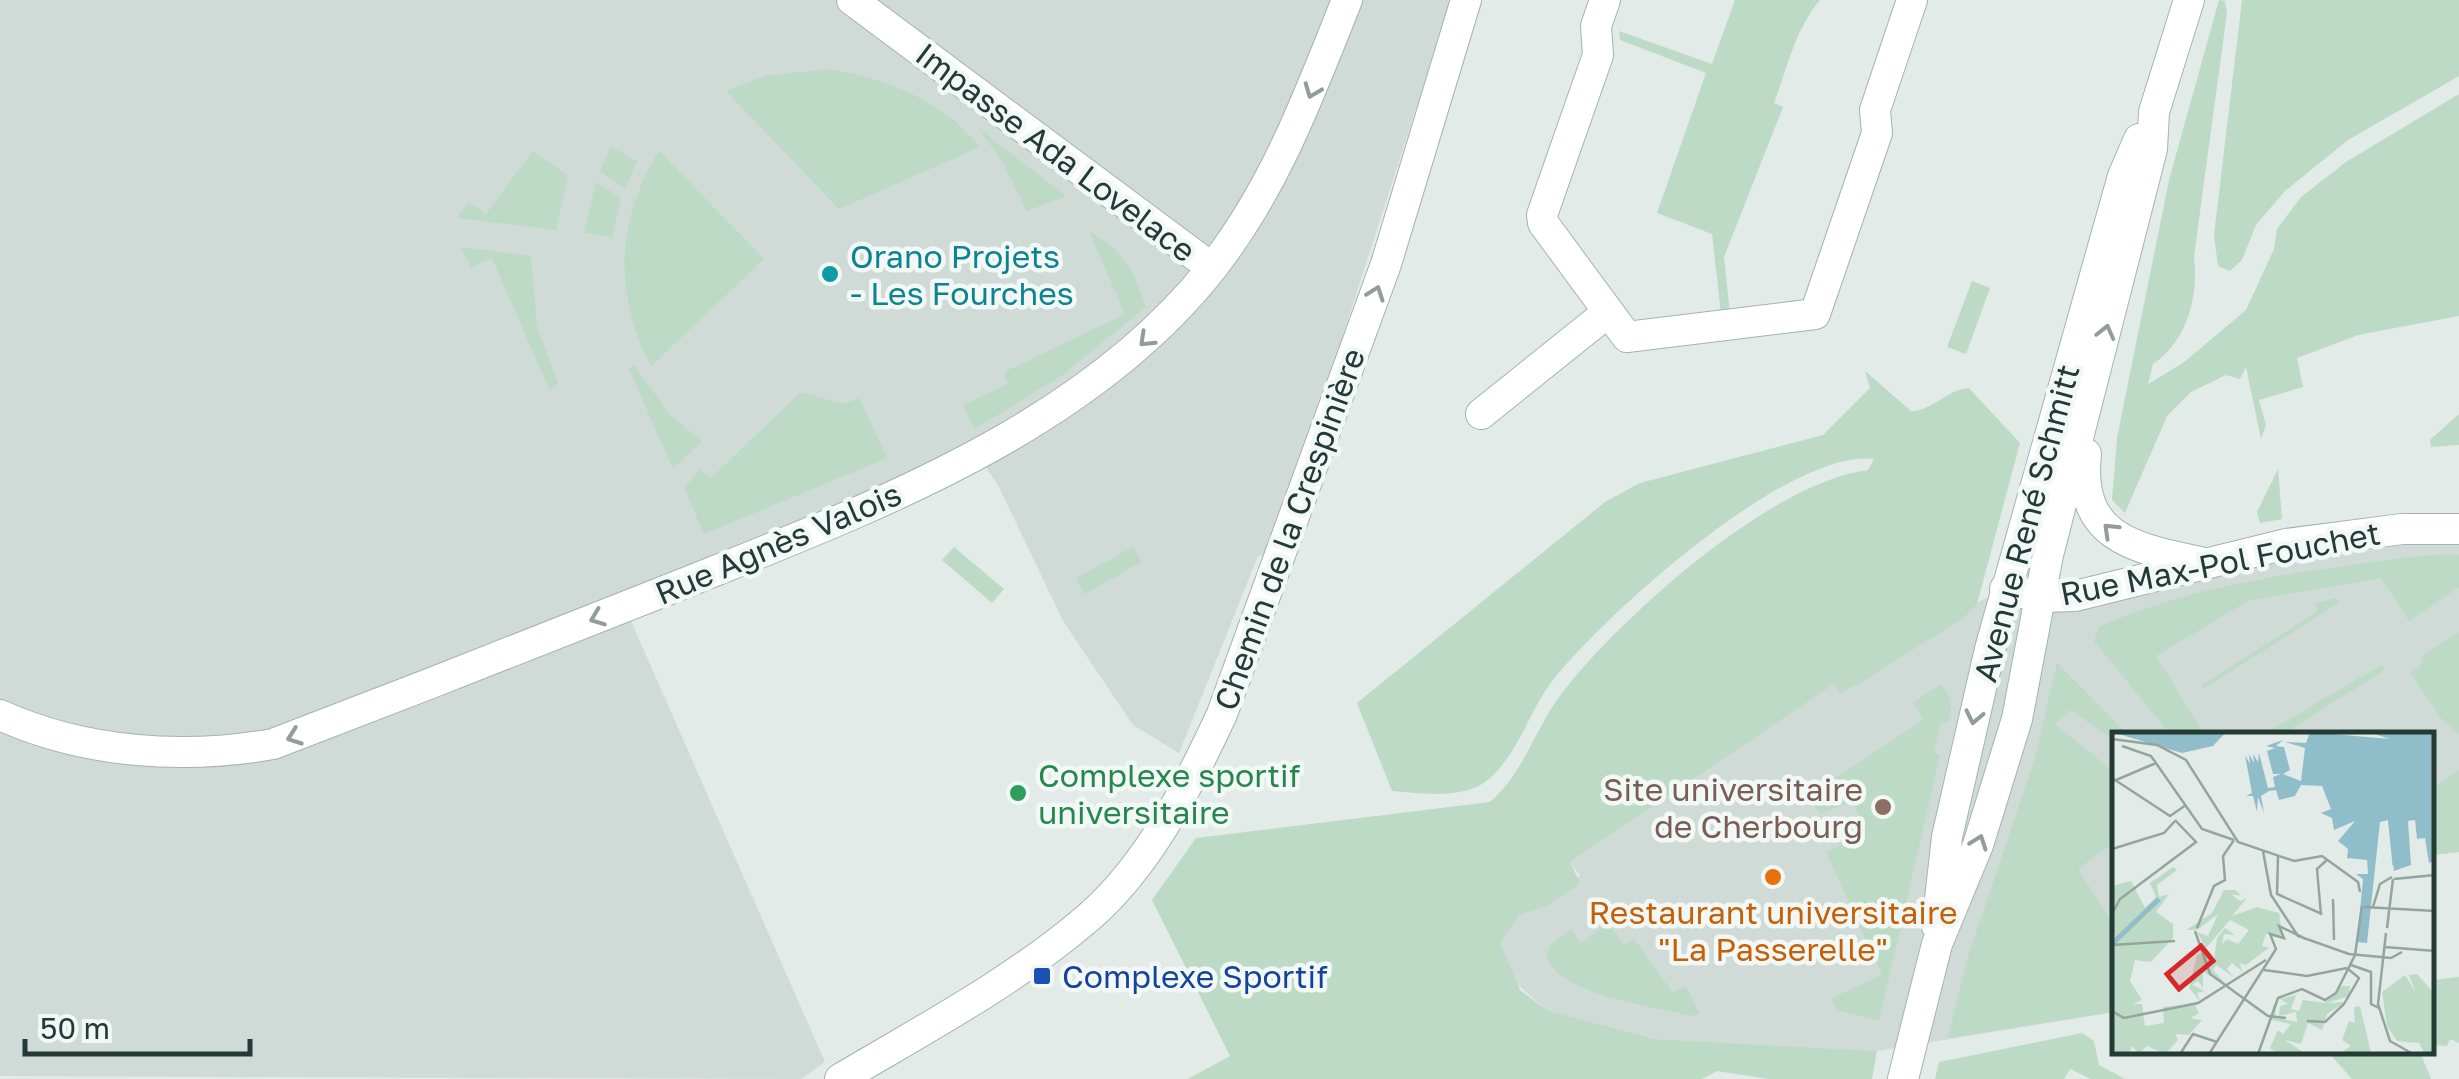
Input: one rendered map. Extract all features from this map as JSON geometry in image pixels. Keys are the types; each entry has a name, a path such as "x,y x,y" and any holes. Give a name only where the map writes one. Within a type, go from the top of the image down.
{"street":[{"name":"Impasse Ada Lovelace","path":"852,0 1212,268"},
{"name":"Rue Agnès Valois","path":"0,714 68,738 150,751 244,749 273,744 794,540 970,458 1136,350 1212,268 1280,164 1347,0"},
{"name":"Chemin de la Crespinière","path":"840,1079 984,992 1090,917 1120,885 1190,781 1222,714 1386,264 1466,0"},
{"path":"1605,0 1596,26 1598,55 1542,222 1606,313 1627,336 1815,314 1877,133 1875,110 1912,0"},
{"name":"Avenue René Schmitt","path":"1937,944 1938,897 1948,836 2005,589 2123,176 2154,112 2189,0"},
{"name":"Avenue René Schmitt","path":"1903,1079 1937,944 1998,789 2020,706 2040,597 2152,149 2154,112"},
{"path":"1481,414 1606,313"},
{"path":"2094,380 2084,472 2089,502 2098,519 2120,541 2136,548 2200,562"},
{"name":"Rue Max-Pol Fouchet","path":"2005,589 2040,597 2088,593 2200,562 2325,539 2402,530 2459,529"}],"shaded area":[{"path":"0,0 1451,0 1272,555 1258,556 1179,753 1133,725 1063,621 999,487 974,449 620,596 825,1062 801,1079 0,1076"},
{"name":"Site universitaire de Cherbourg","path":"2459,529 2459,852 2434,855 2434,732 2112,732 2112,1012 1877,1051 1656,1039 1547,1011 1512,979 1491,931 1580,876 1570,862 1835,683 1841,692 1949,616 2005,589 2101,591"}],"green space":[{"path":"1735,0 1820,0 1793,49 1774,103 1783,107 1724,257 1730,314 1721,314 1712,234 1657,213 1706,73 1620,40 1619,31 1712,64"},
{"path":"2219,0 2225,1 2227,13 2194,256 2192,302 2174,343 2153,364 2148,384 2183,363 2246,310 2274,249 2277,229 2301,197 2346,162 2459,94 2459,316 2358,335 2297,358 2303,387 2259,400 2266,425 2261,439 2246,367 2240,379 2226,375 2191,392 2167,416 2125,513 2112,500 2117,438 2169,180"},
{"path":"2242,0 2459,0 2459,76 2348,140 2285,191 2256,225 2242,260 2230,271 2218,266 2214,235"},
{"path":"828,69 871,78 912,94 948,116 980,147 839,209 726,91 765,76"},
{"path":"979,129 1066,196 1027,211 1003,163"},
{"path":"611,147 637,161 625,188 600,171"},
{"path":"533,151 568,176 556,230 457,218 468,202 486,214"},
{"path":"659,151 764,259 651,366 630,312 625,257 634,204"},
{"path":"596,182 621,198 612,237 584,233"},
{"path":"1089,231 1126,262 1146,307 1061,376 975,429 963,405 1008,384 1004,372 1125,314"},
{"path":"461,247 531,256 537,327 558,384 550,391 492,258 471,267"},
{"path":"1972,281 1990,288 1966,354 1947,347"},
{"path":"634,365 670,415 702,441 673,469 629,369"},
{"path":"1865,371 1911,411 1969,388 2020,443 1977,604 1963,618 1857,685 1841,693 1834,684 1570,862 1580,883 1546,906 1519,915 1500,943 1520,990 1548,1011 1656,1039 1877,1051 1872,1079 1769,1079 1717,1071 1702,1079 1188,1079 1230,1056 1152,900 1196,838 1490,802 1512,778 1562,693 1659,592 1744,526 1829,480 1868,470 1874,459 1838,463 1795,480 1699,542 1610,619 1575,655 1542,696 1503,764 1472,789 1438,794 1392,791 1357,703 1605,502 1640,483 1823,435 1870,388"},
{"path":"801,392 843,404 859,398 887,458 704,534 684,488 700,470 711,478"},
{"path":"2459,414 2459,445 2431,447 2430,440"},
{"path":"2278,469 2282,519 2260,523 2257,512"},
{"path":"954,547 1004,589 992,603 942,560"},
{"path":"1133,547 1142,562 1084,594 1076,578"},
{"path":"2430,555 2459,555 2459,587 2409,621 2381,578 2248,601 2156,656 2203,732 2168,732 2094,641 2099,627 2158,604 2219,588"},
{"path":"2336,598 2339,603 2203,689 2201,686 2318,611 2314,604"},
{"path":"2459,632 2459,734 2441,718 2410,673 2421,666 2423,655"},
{"path":"2057,663 2125,732 2112,732 2112,739 2070,710 2055,724 2112,770 2112,844 2078,869 2112,922 2112,1012 1948,1038 1967,960 2034,761"},
{"path":"2381,665 2385,668 2286,732 2267,732"},
{"path":"1941,684 1949,698 1950,717 1948,723 1941,722 1934,753 1940,755 1879,1021 1837,1010 1832,998 1882,975 1826,852 1866,833 1853,801 1820,814 1809,796 1923,720 1913,703"},
{"path":"2459,770 2459,852 2434,855 2434,787"},
{"path":"1608,924 1624,945 1634,939 1673,993 1686,986 1699,1013 1692,1016 1609,997 1568,980 1554,968 1547,955 1550,945 1571,929 1581,943"},
{"path":"2459,977 2459,1043 2450,1039 2447,1046 2434,1045 2434,980"},
{"path":"2082,1033 2094,1041 2099,1065 2125,1079 2091,1079 2070,1069 2064,1079 1935,1079 1939,1062"},
{"path":"2330,1054 2421,1054 2431,1079 2352,1079"}],"place":[{"name":"Orano Projets - Les Fourches","path":"830,274"},
{"name":"Complexe sportif universitaire","path":"1018,793"},
{"name":"Site universitaire de Cherbourg","path":"1883,807"},
{"name":"Restaurant universitaire \"La Passerelle\"","path":"1773,877"},
{"name":"Complexe Sportif","path":"1042,976"}]}
